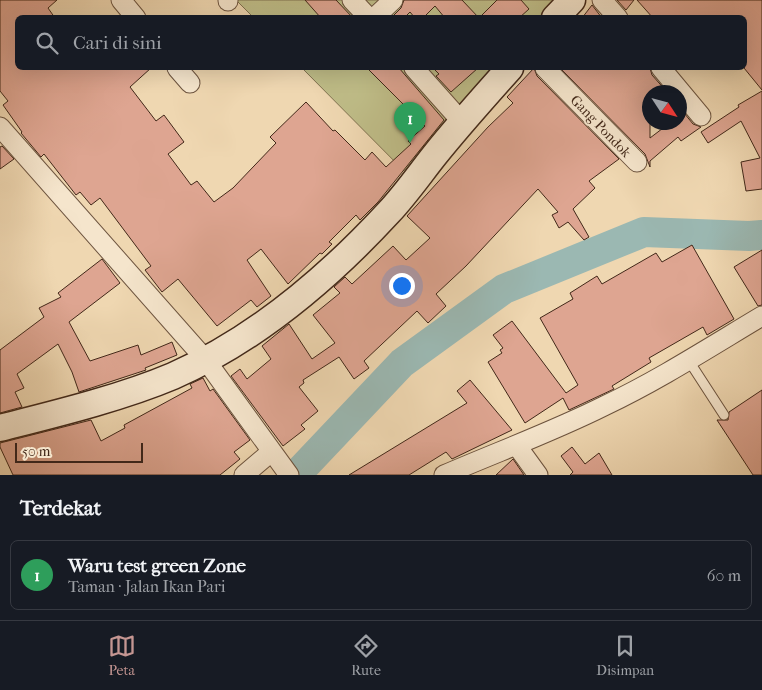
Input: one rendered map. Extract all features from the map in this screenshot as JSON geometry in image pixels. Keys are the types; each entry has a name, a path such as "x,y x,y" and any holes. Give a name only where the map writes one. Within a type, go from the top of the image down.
{"street":[{"path":"352,0 366,15"},
{"path":"377,15 394,0"},
{"path":"558,15 572,0"},
{"path":"602,0 615,15"},
{"path":"179,70 190,83"},
{"path":"416,70 462,122"},
{"path":"0,428 173,376 249,334 332,268 390,211 462,122 508,70"},
{"name":"Gang Pondok","path":"547,70 637,162"},
{"path":"664,70 701,116"},
{"path":"0,127 205,359 280,463 244,475"},
{"path":"444,475 517,446 605,406 688,361 762,316"},
{"path":"517,446 538,475"}],"lane":[{"path":"688,361 724,415"}],"shaded area":[{"path":"236,0 572,0 558,15 251,15"},
{"path":"304,70 508,70 414,181"}],"building":[{"path":"0,0 57,0 48,8 53,15 15,15 15,70 149,70 130,87 156,121 164,115 184,142 168,154 191,185 197,181 214,202 233,188 276,143 270,137 306,102 333,131 335,130 365,160 372,152 386,167 411,144 408,141 425,126 369,70 401,70 444,120 378,202 360,220 356,215 329,242 332,244 288,284 261,249 247,260 271,296 257,307 251,300 217,326 178,279 162,292 145,270 151,266 100,198 91,205 80,192 76,195 44,154 41,157 21,133 3,105 8,101 0,91"},
{"path":"305,0 336,0 350,15 318,15"},
{"path":"404,0 462,0 476,15 442,15 435,6 426,15 412,15 410,12 407,15 394,15 401,8"},
{"path":"497,0 521,0 529,9 522,15 482,15"},
{"path":"617,0 634,0 626,10"},
{"path":"637,0 762,0 762,90 746,70 747,15 650,15"},
{"path":"592,5 600,15 584,15"},
{"path":"435,70 476,70 451,92 436,76 439,74"},
{"path":"532,70 535,70 537,76 619,159 589,181 595,188 573,209 589,237 584,240 568,222 559,228 552,215 558,212 538,189 466,266 436,294 446,306 428,323 417,311 364,361 369,368 354,379 339,357 303,380 304,383 299,387 318,411 301,425 305,429 283,446 231,376 240,369 247,379 271,359 262,346 289,324 312,359 335,343 313,315 340,293 334,287 345,277 352,284 393,246 406,260 430,238 407,216 488,127 513,103 507,97"},
{"path":"562,70 651,70 652,75 661,85 642,85 642,130 650,130 650,138 660,130 687,130 687,117 693,124 701,127 681,141 678,137 650,161 650,167 645,154"},
{"path":"762,91 762,189 746,191 741,162 760,158 741,121 708,143 701,132 739,107 738,105"},
{"path":"2,146 14,159 0,169 0,147"},
{"path":"692,245 734,319 707,335 703,327 649,358 651,362 612,386 614,389 569,410 563,398 525,423 488,362 502,353 500,350 503,348 493,335 512,321 566,393 578,385 540,318 573,299 570,293 597,276 602,284 656,253 662,262"},
{"path":"762,250 762,305 758,306 734,267"},
{"path":"102,259 120,283 69,322 90,361 138,345 141,355 172,342 177,355 145,368 146,370 79,392 72,372 58,344 17,374 24,388 15,392 22,407 0,413 0,350 44,317 39,308 61,297 58,293"},
{"path":"203,378 210,391 213,389 250,440 234,452 240,459 220,475 13,475 0,447 0,443 91,420 101,441 125,428 124,425 192,388 190,384"},
{"path":"470,380 512,430 452,459 446,452 409,475 349,475 467,403 457,391"},
{"path":"762,390 762,475 753,475 717,420 728,420 729,412"},
{"path":"572,447 585,464 599,453 612,475 570,475 573,472 561,456"},
{"path":"513,459 524,475 496,475"}],"waterway":[{"path":"296,475 402,363 504,289 644,232 762,235"}],"place":[{"name":"Waru test green Zone","path":"410,143"}]}
